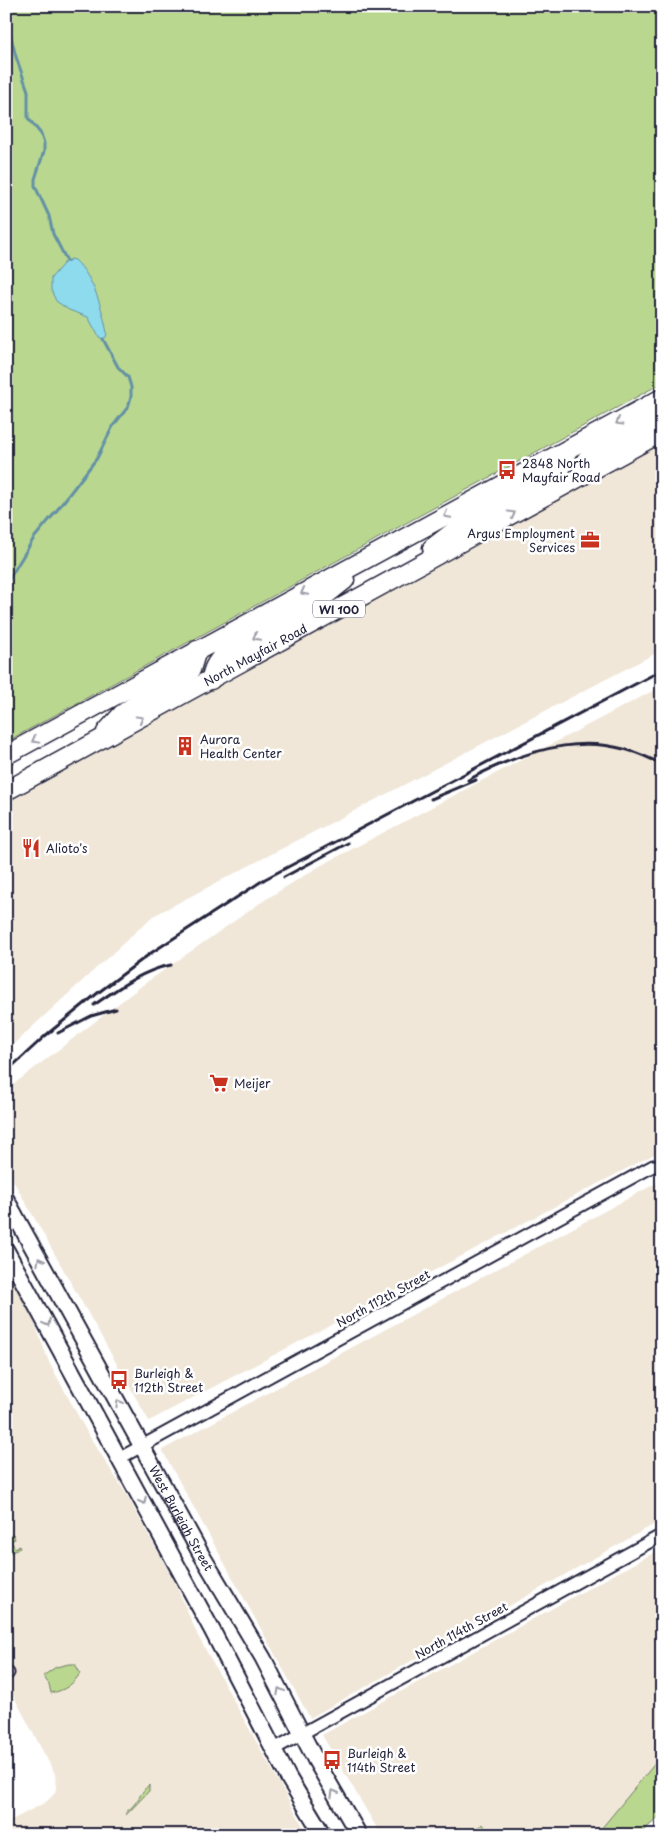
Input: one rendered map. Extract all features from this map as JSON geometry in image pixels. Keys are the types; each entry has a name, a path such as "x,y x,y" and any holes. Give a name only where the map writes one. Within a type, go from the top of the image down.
{"main road":[{"name":"WI 100","path":"6,755 662,398"},
{"path":"582,476 581,467 593,452 643,427 662,414"},
{"name":"North Mayfair Road","path":"6,792 660,433"},
{"path":"389,582 466,522 553,475 561,469 566,461 567,450"},
{"path":"211,680 216,662 223,654 311,607 382,550"},
{"path":"97,742 122,714 154,691 191,670 196,650"},
{"name":"West Burleigh Street","path":"6,1199 201,1554 258,1650 316,1761 359,1835"},
{"path":"6,1250 120,1458 288,1777 323,1835"}],"street":[{"name":"North 112th Street","path":"120,1458 543,1225 653,1166 662,1166"},
{"name":"North 114th Street","path":"274,1749 662,1535"}],"shaded area":[{"path":"662,441 662,650 153,916 6,1051 6,798"},
{"path":"662,686 662,1150 149,1421 6,1168 6,1090 144,984 260,903 318,867"},
{"path":"662,1180 662,1520 310,1718 162,1450"},
{"path":"6,1270 33,1319 49,1362 88,1434 125,1492 176,1585 198,1636 308,1835 6,1835 6,1823 46,1802 55,1793 56,1787 55,1774 6,1682"},
{"path":"662,1548 662,1755 596,1835 489,1835 483,1825 465,1835 381,1835 322,1735"}],"green space":[{"path":"6,6 662,6 662,383 6,742"},
{"path":"13,1534 15,1539 11,1541 15,1548 19,1546 20,1548 6,1555 6,1538"},
{"path":"75,1664 80,1673 78,1677 64,1689 51,1693 49,1684 43,1676 56,1667"},
{"path":"662,1755 662,1815 638,1835 596,1835"},
{"path":"149,1785 149,1791 126,1815 126,1812 134,1805"},
{"path":"483,1824 489,1835 465,1835"}],"water":[{"path":"71,259 75,260 82,267 96,294 107,333 103,339 99,337 88,317 69,310 56,301 51,290 51,278 64,263"}],"waterway":[{"path":"6,17 16,57 28,91 28,118 41,134 44,143 44,151 35,179 35,186 49,216 53,234 67,261"},
{"path":"6,584 34,538 97,458 113,426 128,407 131,397 128,377 118,367 103,339"}],"railway":[{"path":"6,1072 45,1036 151,953 265,879 662,670"},
{"path":"468,780 515,758 564,746 588,744 638,753 662,765"},
{"path":"431,799 476,780"},
{"path":"284,877 348,843"},
{"path":"94,1005 140,976 171,965"},
{"path":"58,1033 91,1016 116,1009"}],"place":[{"name":"2848 North Mayfair Road","path":"507,470"},
{"name":"Argus Employment Services","path":"590,540"},
{"name":"Aurora Health Center","path":"185,746"},
{"name":"Alioto's","path":"31,848"},
{"name":"Meijer","path":"219,1083"},
{"name":"Burleigh & 112th Street","path":"119,1380"},
{"name":"Burleigh & 114th Street","path":"332,1760"}]}
